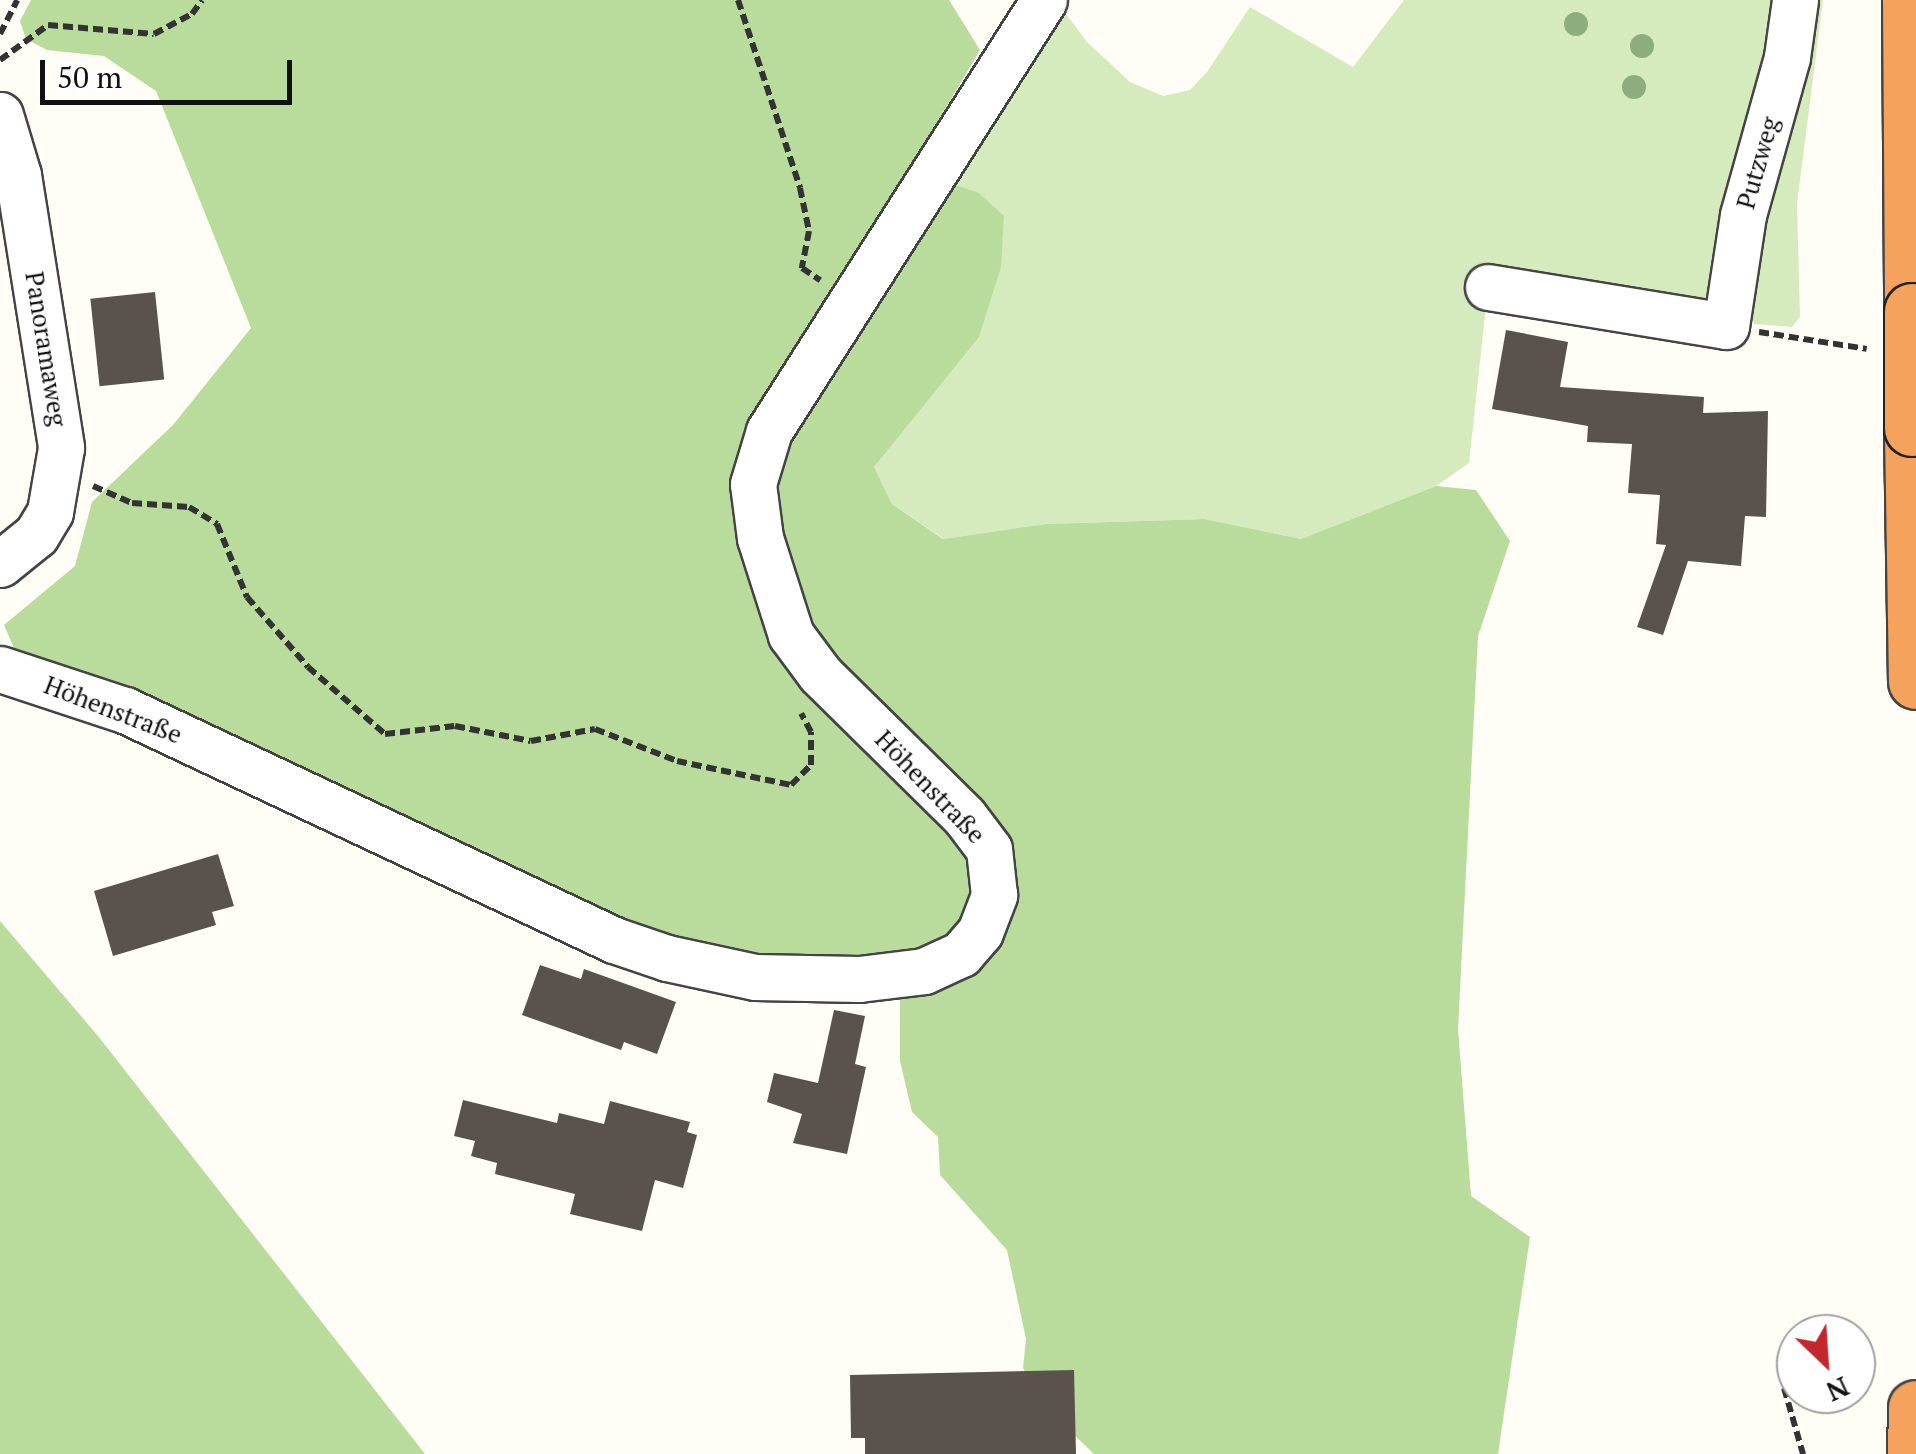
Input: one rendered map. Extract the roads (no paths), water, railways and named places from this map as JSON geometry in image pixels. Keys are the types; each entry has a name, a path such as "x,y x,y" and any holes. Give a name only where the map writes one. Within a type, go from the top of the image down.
{"highway":[{"path":"1910,0 1916,681"},
{"path":"1914,1454 1916,1408"}],"street":[{"name":"Höhenstraße","path":"0,669 125,710 614,940 667,958 789,979 898,976 947,962 972,944 990,911 996,881 989,850 805,656 776,599 754,484 770,430 1044,0"},
{"name":"Putzweg","path":"1488,287 1726,326 1743,215 1787,57 1795,0"},
{"name":"Panoramaweg","path":"0,115 18,175 48,350 60,472 36,535 0,564"}]}
